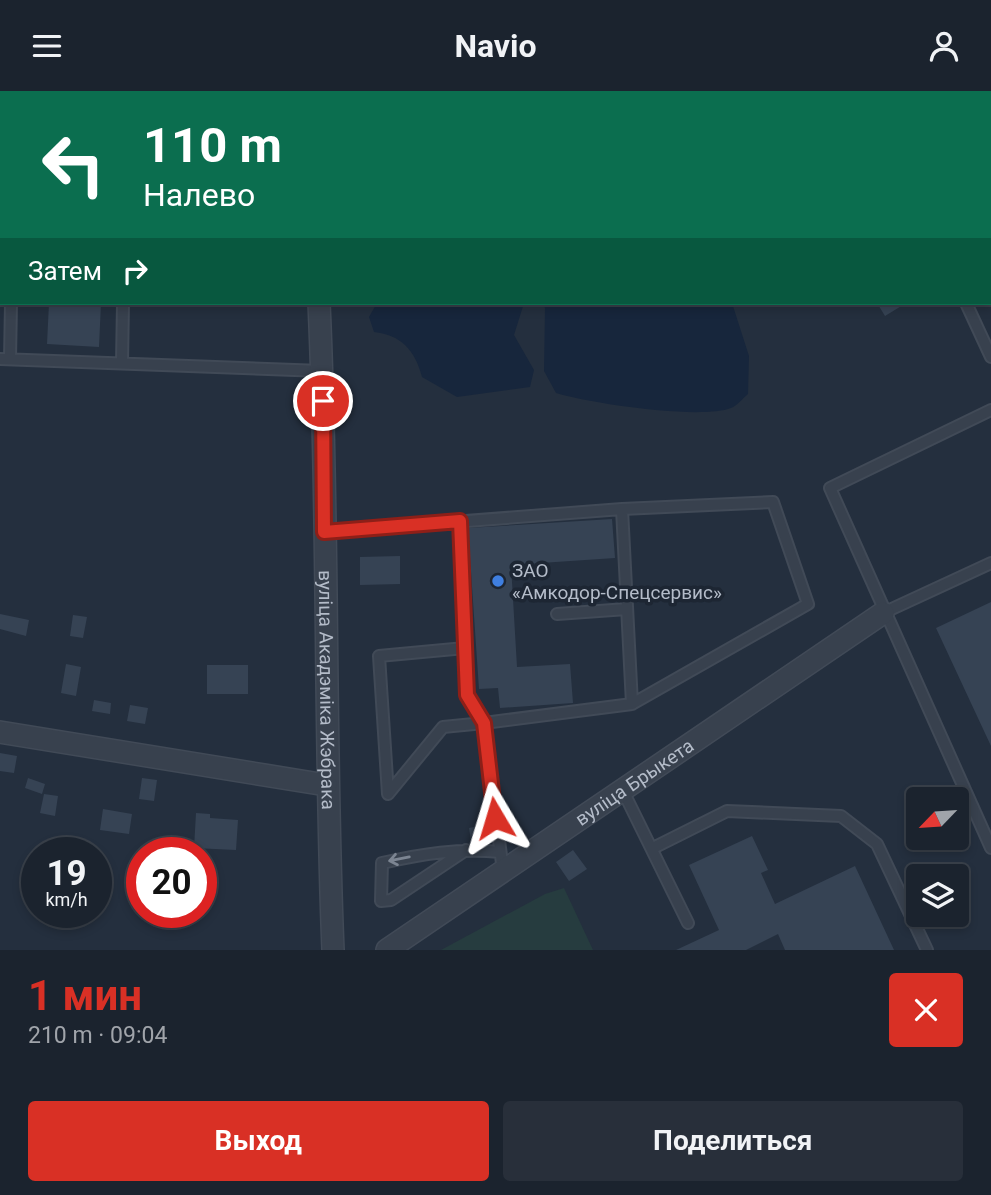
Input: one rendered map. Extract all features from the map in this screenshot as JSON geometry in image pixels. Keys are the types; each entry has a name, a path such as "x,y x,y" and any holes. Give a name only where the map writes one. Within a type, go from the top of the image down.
{"street":[{"name":"вуліца Акадэміка Жэбрака","path":"319,305 326,785 333,950"},
{"name":"вуліца Брыкета","path":"387,950 501,862 623,791 883,613"},
{"path":"0,732 326,785"}],"lane":[{"path":"11,305 5,359 322,371"},
{"path":"122,363 123,305"},
{"path":"967,305 991,357"},
{"path":"991,409 830,488 883,613 991,848"},
{"path":"324,532 622,509 773,502 808,604 632,704 443,727 388,794 379,656 465,648"},
{"path":"622,509 632,704"},
{"path":"460,521 467,695 484,723 501,862 466,850 444,850 382,863 381,901 391,900 466,850"},
{"path":"883,613 991,563"},
{"path":"556,614 627,609"},
{"path":"623,791 688,923"},
{"path":"653,848 727,811 842,816 877,843 927,950"}],"green space":[{"path":"564,888 593,950 441,950 545,894"}],"water":[{"path":"376,305 523,305 514,335 534,370 530,387 457,397 422,377 406,346 399,340 374,332 369,317"},
{"path":"543,305 733,305 749,356 748,394 731,408 695,412 617,405 556,393 544,371"}],"building":[{"path":"49,305 101,305 99,347 47,344"},
{"path":"878,305 903,305 885,316"},
{"path":"612,519 615,558 511,565 517,667 570,664 573,703 500,708 498,688 479,689 468,528"},
{"path":"400,556 400,584 360,585 360,557"},
{"path":"991,602 991,746 936,628"},
{"path":"0,614 29,620 26,636 0,629"},
{"path":"73,615 87,617 83,638 70,636"},
{"path":"66,664 81,667 76,696 61,693"},
{"path":"207,665 248,665 248,694 207,694"},
{"path":"94,700 111,703 110,714 92,711"},
{"path":"130,705 148,708 145,724 127,721"},
{"path":"0,753 17,756 14,773 0,771"},
{"path":"28,778 45,784 42,794 25,788"},
{"path":"142,778 157,780 154,801 139,799"},
{"path":"44,794 58,796 55,816 40,813"},
{"path":"103,809 132,814 129,834 100,830"},
{"path":"196,813 210,814 210,818 238,820 236,850 217,849 217,837 195,837"},
{"path":"489,824 491,837 471,841 469,828"},
{"path":"752,836 768,870 761,873 775,904 855,866 894,950 785,950 778,934 746,950 676,950 719,930 689,865"},
{"path":"573,850 587,869 569,881 556,862"}],"place":[{"name":"ЗАО «Амкодор-Спецсервис»","path":"498,581"}],"route":[{"path":"323,401 324,532 460,521 467,695 484,723 495,818"}]}
